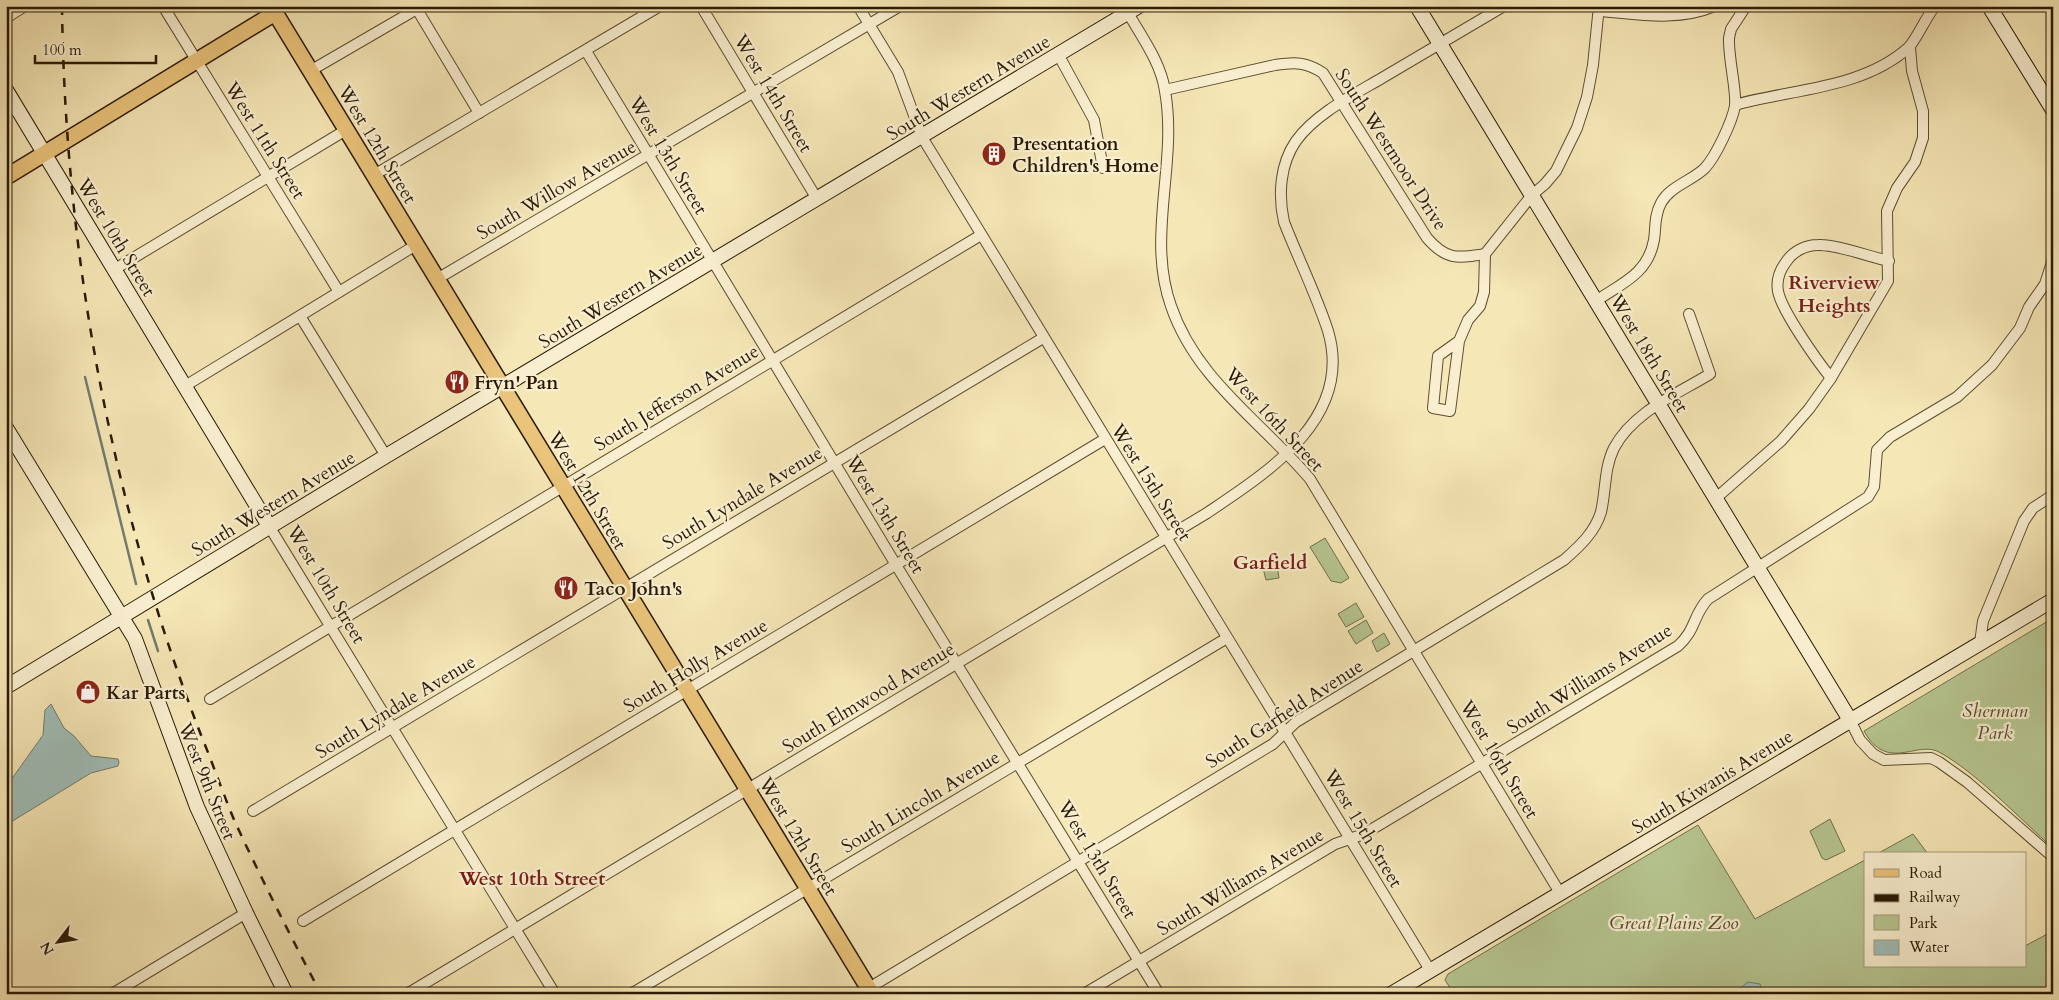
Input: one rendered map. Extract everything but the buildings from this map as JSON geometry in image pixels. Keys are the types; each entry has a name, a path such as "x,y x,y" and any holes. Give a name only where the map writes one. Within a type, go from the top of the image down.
{"main road":[{"path":"6,177 196,61 273,10"},
{"name":"West 12th Street","path":"273,10 808,889 866,992"}],"street":[{"path":"6,18 25,6"},
{"name":"West 11th Street","path":"163,6 338,292"},
{"path":"374,175 660,6"},
{"name":"West 14th Street","path":"701,6 817,199"},
{"name":"West 15th Street","path":"858,6 898,72 922,137 1430,970"},
{"name":"South Willow Avenue","path":"437,279 900,6"},
{"name":"West 18th Street","path":"1417,6 1850,720"},
{"path":"1440,44 1504,6"},
{"path":"1459,341 1438,356 1433,408 1450,411 1459,341 1468,320 1480,306 1484,292 1485,254 1532,195 1556,171 1577,128 1587,97 1599,9 1634,16 1676,16 1715,6"},
{"path":"1596,301 1647,264 1654,238 1654,219 1661,202 1670,192 1706,167 1723,136 1735,105 1729,38 1730,29 1746,6"},
{"path":"1735,105 1761,97 1822,87 1855,77 1891,60 1910,47 1921,25 1935,6"},
{"path":"1989,6 2053,110"},
{"path":"310,71 418,7 479,113"},
{"name":"South Western Avenue","path":"6,687 386,456 1133,10"},
{"name":"West 16th Street","path":"1133,10 1165,90 1169,154 1160,253 1170,305 1180,329 1202,366 1221,389 1288,453 1310,479 1560,893"},
{"name":"South Elmwood Avenue","path":"407,994 1166,538 1248,486 1288,453 1318,416 1324,403 1332,381 1332,356 1328,332 1284,222 1281,207 1281,184 1286,164 1295,142 1304,131 1342,102 1440,44"},
{"path":"1715,498 1781,441 1809,409 1831,378 1888,281 1887,211 1897,188 1915,162 1923,138 1923,111 1912,72 1910,47"},
{"name":"West 13th Street","path":"586,50 648,156 896,565 1159,994"},
{"path":"1058,54 1094,120 1103,168"},
{"name":"South Westmoor Drive","path":"1165,90 1291,63 1310,64 1323,74 1427,238 1436,248 1445,254 1460,258 1485,254"},
{"name":"West 10th Street","path":"6,90 555,994"},
{"path":"115,269 346,130"},
{"name":"South Jefferson Avenue","path":"210,699 981,235"},
{"path":"185,386 416,245"},
{"path":"1831,378 1815,358 1782,303 1778,291 1781,268 1789,257 1800,249 1820,245 1889,261"},
{"path":"1756,567 1868,497 1874,487 1877,450 1890,437 1957,397 1992,365 2020,328 2029,307 2045,284 2053,259"},
{"name":"South Garfield Avenue","path":"866,992 1273,744 1296,722 1415,652 1564,560 1581,544 1597,523 1601,511 1608,466 1614,447 1630,426 1659,405 1710,374 1689,314"},
{"path":"300,316 386,456"},
{"name":"South Lyndale Avenue","path":"253,811 624,587 1043,338"},
{"name":"West 9th Street","path":"6,428 122,617 134,640 197,807 286,994"},
{"name":"South Holly Avenue","path":"303,921 1105,439"},
{"path":"1980,643 1982,621 2024,521 2033,508 2053,495"},
{"name":"South Williams Avenue","path":"1084,994 1335,844 1364,834 1483,765 1678,646 1692,631 1698,612 1708,599 1756,567"},
{"name":"South Kiwanis Avenue","path":"1391,994 2053,600"},
{"name":"South Lincoln Avenue","path":"631,994 1227,638"},
{"path":"1850,720 1860,740 1873,754 1884,760 1931,758 1938,762 1967,782 2053,857"},
{"path":"112,994 246,913"}],"green space":[{"path":"1325,538 1349,578 1341,583 1331,581 1310,547"},
{"path":"1276,559 1279,578 1266,580 1261,560"},
{"path":"1356,603 1364,617 1346,627 1338,614"},
{"name":"Sherman Park","path":"2053,618 2053,848 1968,771 1939,752 1930,749 1892,753 1882,750 1873,743 1864,731"},
{"path":"1366,620 1373,633 1356,644 1348,631"},
{"path":"1384,633 1390,644 1377,652 1372,641"},
{"path":"1830,819 1845,851 1826,860 1822,858 1810,831"},
{"name":"Great Plains Zoo","path":"1698,825 1755,919 1864,861 1864,968 2026,968 2026,945 2053,931 2053,994 1454,994 1445,980 1448,974"},
{"path":"1913,834 1926,852 1881,852"}],"water":[{"path":"51,704 64,728 74,736 91,756 118,759 118,766 91,773 6,825 6,787 43,735 45,710"},
{"path":"1748,982 1760,984 1763,994 1733,994"}],"waterway":[{"path":"85,377 136,584"},
{"path":"148,620 158,651"}],"railway":[{"path":"62,6 65,99 72,192 84,285 99,377 118,468 142,558 169,647 201,735 245,844 321,994"}],"place":[{"name":"Presentation Children's Home","path":"994,154"},
{"name":"Fryn' Pan","path":"457,382"},
{"name":"Taco John's","path":"566,588"},
{"name":"Kar Parts","path":"88,692"}],"district":[{"name":"Riverview Heights","path":"1834,294"},
{"name":"Garfield","path":"1270,562"},
{"name":"West 10th Street","path":"532,878"}]}
